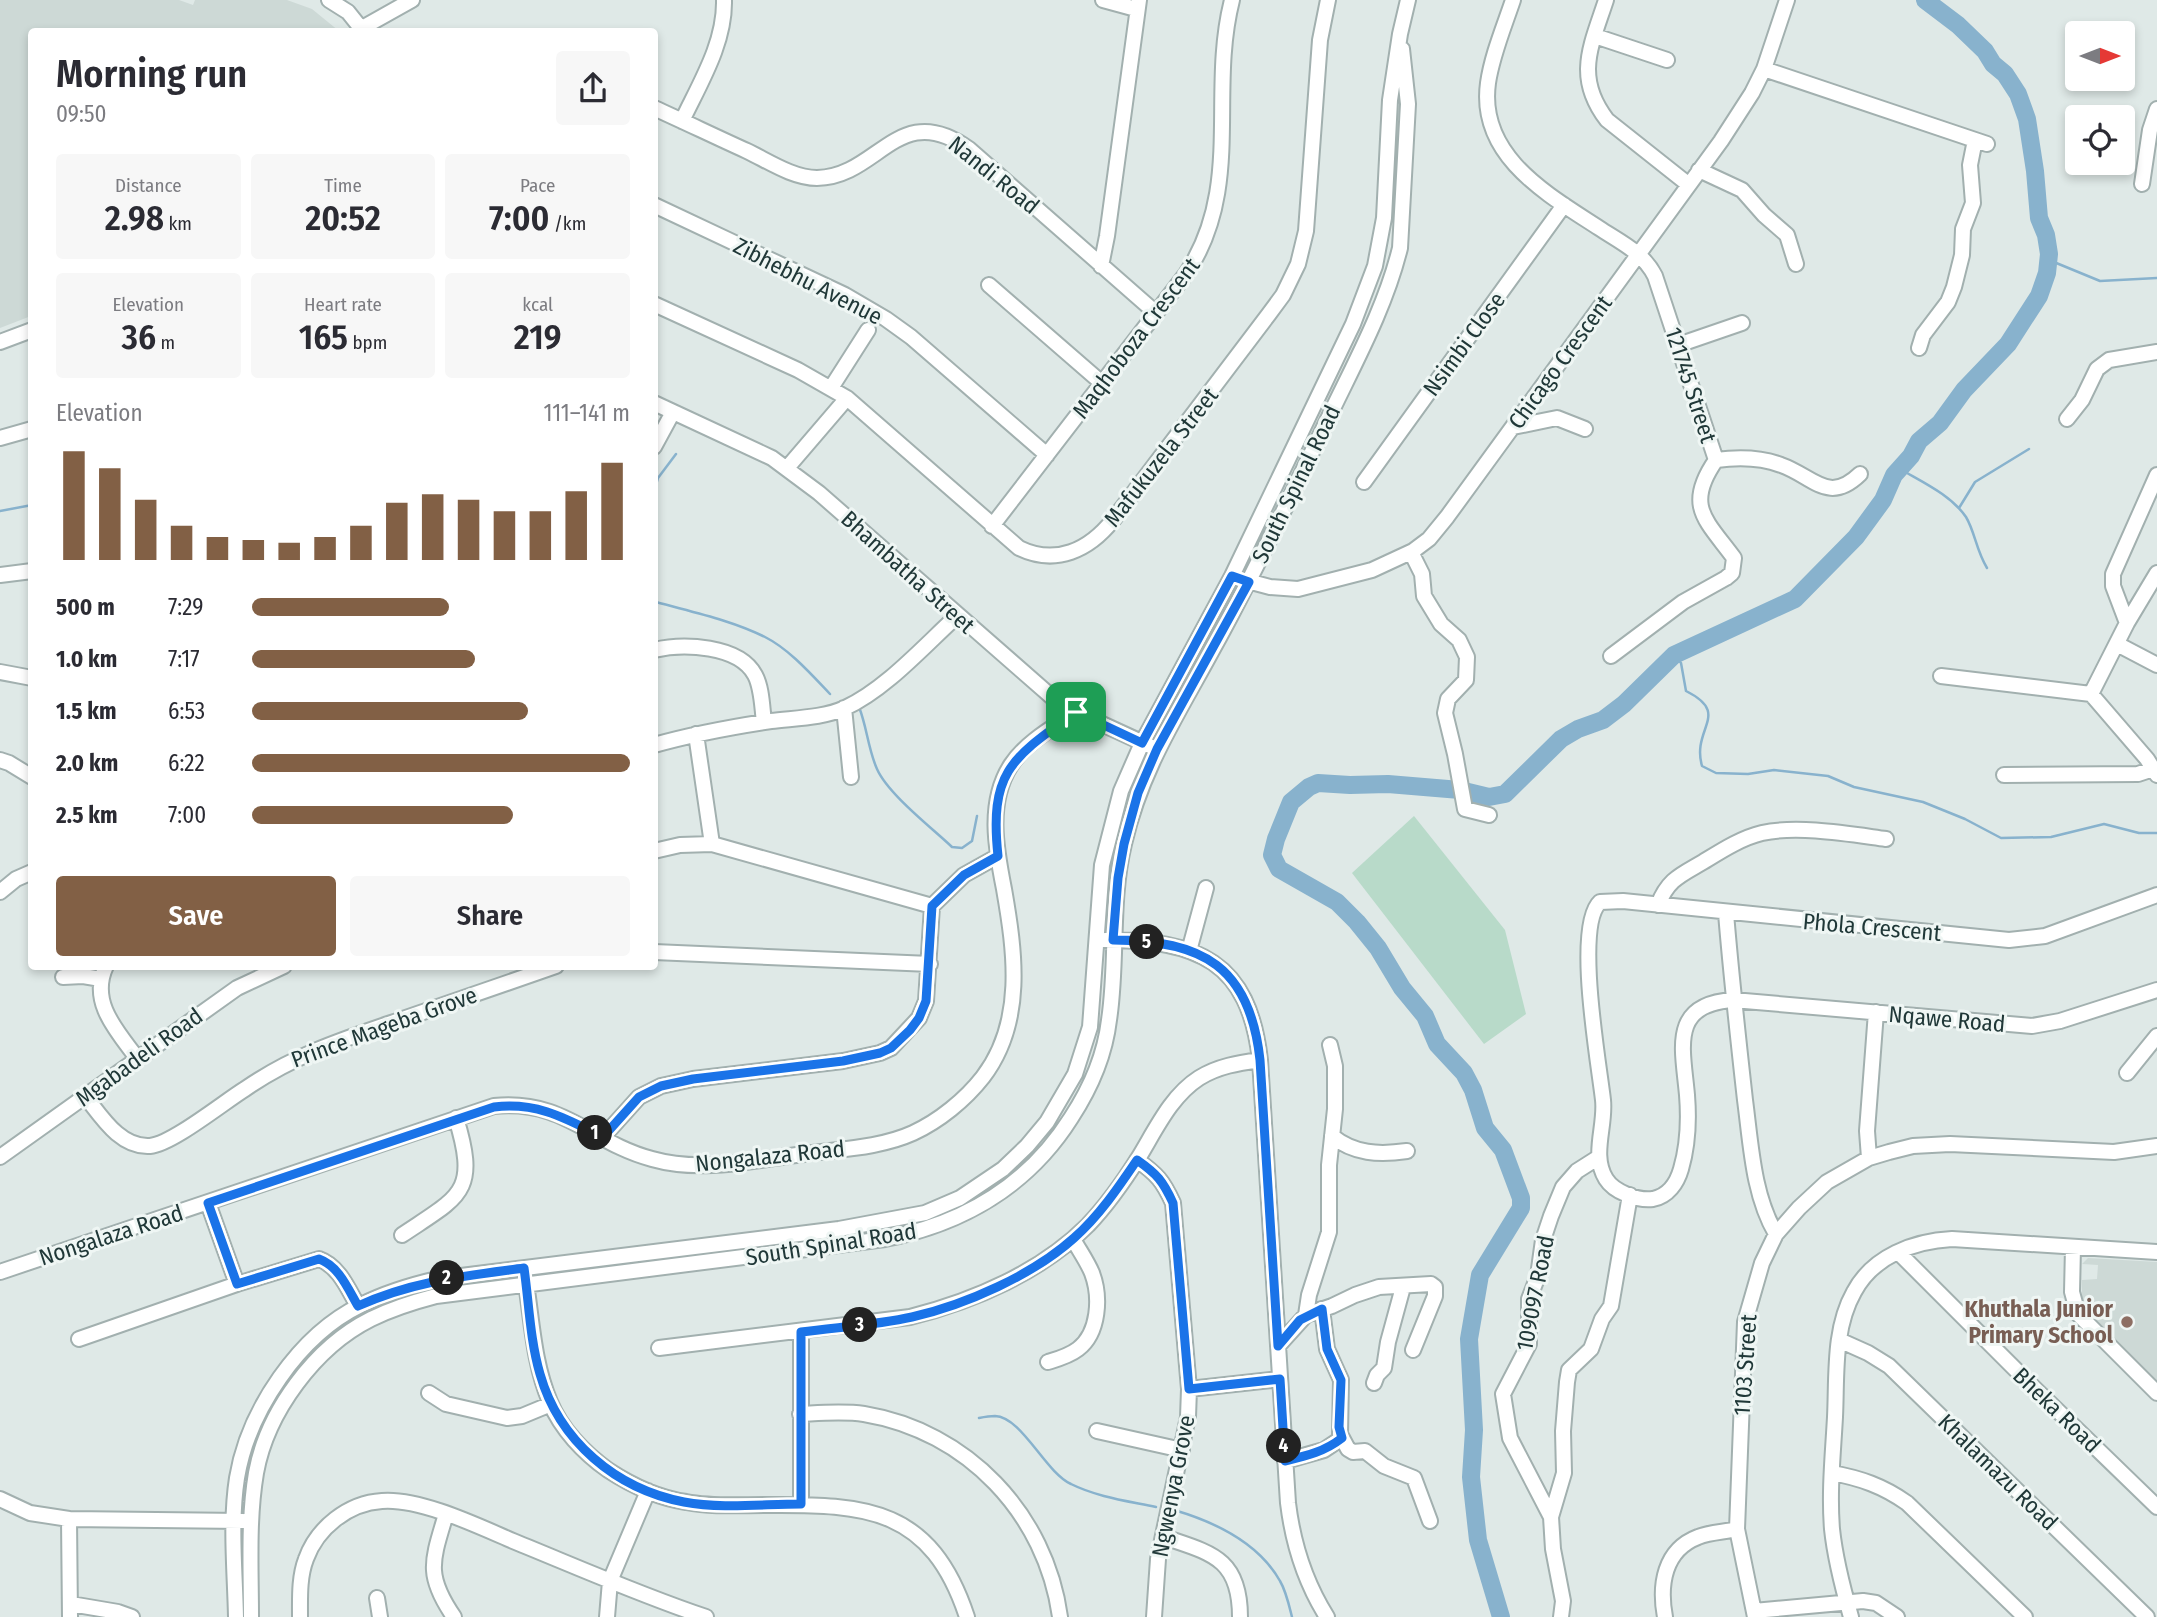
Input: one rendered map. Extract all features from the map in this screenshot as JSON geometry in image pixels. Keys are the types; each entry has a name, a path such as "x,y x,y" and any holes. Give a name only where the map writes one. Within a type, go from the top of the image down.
{"street":[{"path":"329,0 348,12 361,28"},
{"path":"366,28 412,0"},
{"path":"682,121 719,38 724,0"},
{"path":"1101,266 1138,5 1103,0"},
{"name":"Maqhoboza Crescent","path":"992,526 1198,257 1214,215 1220,170 1227,32 1232,0"},
{"name":"Mafukuzela Street","path":"658,306 831,388 847,398 1019,548 1041,556 1065,555 1096,539 1105,530 1283,295 1298,264 1306,231 1320,40 1328,0"},
{"name":"South Spinal Road","path":"236,1617 234,1521 237,1478 244,1451 278,1379 322,1332 358,1306 437,1279 878,1223 925,1213 977,1188 1027,1146 1047,1122 1075,1074 1090,1027 1102,864 1129,770 1232,576 1353,324 1375,266 1384,218 1390,100 1408,0"},
{"path":"1513,0 1488,83 1492,122 1509,160 1524,176 1564,205 1639,253"},
{"name":"Chicago Crescent","path":"1232,576 1281,589 1298,589 1372,570 1410,552 1429,539 1721,141 1764,69 1787,0"},
{"path":"1604,1 1587,62 1587,77 1597,107 1607,120 1689,185"},
{"name":"South Spinal Road","path":"251,1617 252,1521 257,1470 264,1445 275,1419 305,1373 340,1339 368,1320 415,1301 436,1296 885,1240 920,1232 980,1206 1004,1190 1044,1154 1067,1125 1086,1090 1104,1045 1109,1022 1114,905 1124,844 1138,793 1157,749 1249,582 1375,321 1395,268 1401,235 1408,104 1400,34"},
{"path":"1595,36 1667,60"},
{"path":"1764,69 1981,142 1970,165 1974,198 1963,229 1962,255 1954,287 1948,302 1923,335 1919,348"},
{"path":"2142,184 2150,130 2157,109"},
{"name":"Nandi Road","path":"658,110 787,170 816,178 843,172 915,132 936,132 958,141 968,149 1156,313"},
{"path":"1699,170 1742,190 1764,215 1787,235 1796,264"},
{"name":"Nsimbi Close","path":"1364,482 1564,205"},
{"name":"Zibhebhu Avenue","path":"658,207 845,295 886,319 911,337 1047,455"},
{"name":"121745 Street","path":"1611,656 1683,602 1732,573 1735,567 1734,558 1717,536 1699,502 1703,481 1716,460 1655,276 1650,265 1639,253"},
{"path":"989,285 1103,384"},
{"path":"1678,345 1742,323"},
{"path":"831,388 868,330"},
{"path":"0,342 28,332"},
{"path":"2067,419 2082,400 2102,363 2157,352"},
{"path":"787,468 847,398"},
{"name":"Bhambatha Street","path":"658,405 772,458 787,468 1044,691 1076,712 1157,749"},
{"path":"658,440 673,412"},
{"path":"1513,427 1557,418 1585,429"},
{"path":"0,438 28,430"},
{"path":"1716,460 1734,457 1766,460 1782,465 1822,487 1837,489 1849,484 1860,474"},
{"path":"2127,623 2113,586 2113,574 2157,475"},
{"path":"1410,552 1422,574 1424,596 1441,624 1459,640 1467,657 1465,680 1448,699 1445,720 1455,754 1465,808 1489,816"},
{"path":"0,575 28,572"},
{"path":"2091,694 2127,623 2157,573"},
{"path":"658,744 696,734 844,708 883,683 957,616"},
{"path":"2117,644 2157,665"},
{"path":"658,649 675,646 700,647 743,662 755,676 764,722"},
{"path":"0,672 28,677"},
{"path":"1941,677 2091,694 2155,772"},
{"path":"844,708 851,777"},
{"name":"Nongalaza Road","path":"0,1272 494,1107 530,1106 556,1114 638,1155 687,1165 722,1164 882,1142 912,1133 947,1112 983,1076 1003,1038 1013,1004 1013,945 998,856 996,820 1004,777 1024,750 1076,712"},
{"path":"696,734 712,844"},
{"path":"0,760 28,775"},
{"path":"2004,775 2155,772"},
{"path":"1658,905 1663,892 1674,879 1715,855 1762,833 1800,831 1886,839"},
{"path":"658,850 680,845 712,844 932,906"},
{"path":"603,1137 639,1097 661,1086 693,1079 843,1061 891,1048 919,1018 926,1001 932,906 964,875 998,856"},
{"path":"0,892 16,879 28,874"},
{"path":"1189,951 1206,888"},
{"name":"Phola Crescent","path":"1599,1157 1604,1103 1591,1016 1590,919 1594,907 1600,902 1623,901 2009,940 2045,936 2157,895"},
{"path":"1726,913 1733,1000 1749,1132 1760,1202 1764,1215 1776,1234"},
{"path":"1096,940 1161,944 1189,951 1219,966 1240,991 1253,1017 1260,1060 1285,1461 1293,1537 1309,1584 1326,1617"},
{"path":"658,951 930,964"},
{"name":"Mgabadeli Road","path":"0,1157 237,988 275,970"},
{"name":"Prince Mageba Grove","path":"85,1096 106,1123 127,1140 146,1146 156,1145 189,1127 269,1072 310,1052 545,970"},
{"path":"63,977 104,973 104,1009 137,1058"},
{"name":"Nqawe Road","path":"1630,1195 1654,1199 1666,1193 1679,1176 1688,1127 1682,1045 1685,1026 1693,1013 1706,1005 1733,1000 2032,1026 2060,1021 2157,990"},
{"path":"1869,1158 1867,1131 1876,1012"},
{"path":"2127,1073 2157,1036"},
{"path":"1306,1315 1309,1295 1329,1233 1329,1165 1335,1119 1335,1074 1330,1045"},
{"path":"659,1348 898,1319 944,1308 1011,1279 1073,1239 1100,1211 1137,1160 1171,1104 1191,1083 1227,1066 1260,1060"},
{"path":"402,1235 457,1196 467,1159 456,1118"},
{"path":"1332,1136 1347,1147 1372,1153 1407,1152"},
{"name":"1103 Street","path":"1755,1614 1737,1529 1745,1322 1758,1275 1776,1234 1827,1182 1869,1158 1913,1146 1968,1143 2114,1152 2157,1146"},
{"path":"1562,1617 1563,1601 1553,1549 1551,1517 1564,1473 1563,1431 1569,1370 1588,1354 1611,1306 1630,1195 1616,1190 1607,1181 1599,1157"},
{"name":"109097 Road","path":"1551,1517 1510,1438 1503,1394 1529,1344 1529,1299 1538,1276 1543,1240 1551,1216 1563,1187 1577,1171 1599,1157"},
{"name":"Ngwenya Grove","path":"1137,1160 1157,1174 1173,1203 1189,1389 1188,1417 1156,1583 1154,1617"},
{"path":"208,1203 237,1284"},
{"path":"1048,1362 1072,1354 1080,1348 1095,1322 1095,1285 1073,1239"},
{"path":"1851,1617 1832,1530 1832,1473 1839,1340 1854,1292 1865,1275 1880,1262 1918,1242 1952,1239 2157,1252"},
{"path":"2073,1247 2072,1292 2078,1314 2157,1393"},
{"name":"Bheka Road","path":"1898,1252 2157,1507"},
{"path":"79,1339 237,1284 319,1259 338,1273 358,1306"},
{"path":"524,1268 537,1360 551,1404 573,1438 586,1452 612,1472 648,1491 697,1504 833,1504 867,1511 896,1522 935,1552 958,1589 967,1617"},
{"path":"1278,1346 1306,1315 1374,1288 1431,1284 1436,1290 1435,1296 1413,1350"},
{"path":"1374,1383 1384,1368 1403,1287"},
{"path":"1322,1309 1327,1349 1341,1380 1339,1427 1342,1438 1353,1452 1365,1451 1384,1466 1414,1478 1430,1521"},
{"path":"801,1332 801,1504"},
{"name":"Khalamazu Road","path":"1839,1340 1889,1366 2147,1617"},
{"path":"1189,1389 1280,1379"},
{"path":"429,1393 446,1404 507,1418 522,1416 551,1404"},
{"path":"800,1414 862,1414 886,1419 940,1439 967,1456 1001,1489 1023,1516 1051,1571 1060,1617"},
{"path":"1097,1431 1182,1450"},
{"path":"1285,1461 1324,1450 1342,1438"},
{"path":"1832,1473 1868,1481 1907,1503 2025,1617"},
{"path":"607,1617 610,1581 648,1491"},
{"path":"0,1499 30,1513 69,1519 252,1521"},
{"path":"300,1617 305,1560 312,1544 332,1521 358,1506 383,1500 407,1503 446,1514 706,1617"},
{"path":"446,1514 435,1556 433,1580 436,1590 454,1617"},
{"path":"69,1519 71,1611 118,1612 132,1617"},
{"path":"1665,1617 1662,1588 1664,1575 1668,1562 1676,1551 1700,1536 1737,1529"},
{"path":"1164,1537 1218,1558 1236,1582 1240,1597 1240,1617"},
{"path":"377,1598 380,1617"},
{"path":"1755,1614 1847,1602 1877,1603 1897,1617"}],"shaded area":[{"path":"0,0 179,0 193,5 195,0 287,0 312,9 335,28 28,28 28,317 0,328"},
{"name":"Khuthala Junior Primary School","path":"2088,1258 2157,1262 2157,1381 2089,1313 2082,1301 2082,1280 2097,1279 2098,1265 2082,1264"}],"green space":[{"path":"1414,816 1505,930 1526,1014 1484,1044 1352,873"}],"waterway":[{"path":"1501,1617 1478,1540 1471,1477 1474,1430 1469,1339 1480,1275 1521,1208 1521,1198 1503,1150 1485,1128 1473,1090 1464,1073 1437,1044 1425,1016 1402,988 1378,948 1357,922 1337,902 1279,869 1272,855 1276,839 1291,802 1318,783 1388,784 1460,790 1489,797 1505,794 1561,739 1578,729 1603,720 1624,704 1674,655 1795,599 1856,537 1883,500 1894,475 1911,456 1919,441 1940,423 1964,390 2008,344 2039,296 2047,273 2049,254 2046,235 2039,218 2027,119 2018,94 2005,74 1958,25 1925,0"},
{"path":"2049,260 2100,281 2157,278"},
{"path":"1959,508 1975,482 2029,449"},
{"path":"658,478 676,454"},
{"path":"1900,469 1936,490 1960,509 1969,523 1987,568"},
{"path":"0,511 28,506"},
{"path":"658,603 725,621 765,637 791,655 830,694"},
{"path":"1674,655 1681,663 1686,691 1706,707 1707,723 1700,753 1702,766 1716,773 1748,774 1774,770 1828,776 1854,787 1923,802 1965,819 2001,838 2051,837 2104,824 2139,833 2157,833"},
{"path":"859,707 877,769 911,810 952,847 962,848 972,841 977,816"},
{"path":"979,1418 995,1416 1015,1425 1061,1478 1071,1484 1102,1495 1156,1507"},
{"path":"1174,1510 1220,1527 1260,1555 1282,1585 1292,1617"}],"place":[{"name":"Khuthala Junior Primary School","path":"2127,1322"}],"route":[{"path":"1232,576 1249,582 1157,749 1138,793 1118,878 1113,940 1161,944 1207,958 1230,977 1247,1002 1258,1035 1278,1346 1300,1320 1322,1309 1327,1349 1342,1385 1339,1427 1342,1438 1333,1445 1285,1461 1280,1379 1189,1389 1173,1203 1157,1174 1137,1160 1111,1198 1073,1239 1011,1279 928,1313 801,1332 801,1504 719,1505 682,1502 630,1483 598,1463 573,1438 551,1404 537,1360 524,1268 437,1279 358,1306 338,1273 319,1259 237,1284 208,1203 494,1107 519,1105 541,1108 603,1137 639,1097 661,1086 693,1079 843,1061 891,1048 919,1018 926,1001 932,906 971,869 998,856 996,820 1004,777 1017,756 1076,712 1142,743 1232,576"}]}
